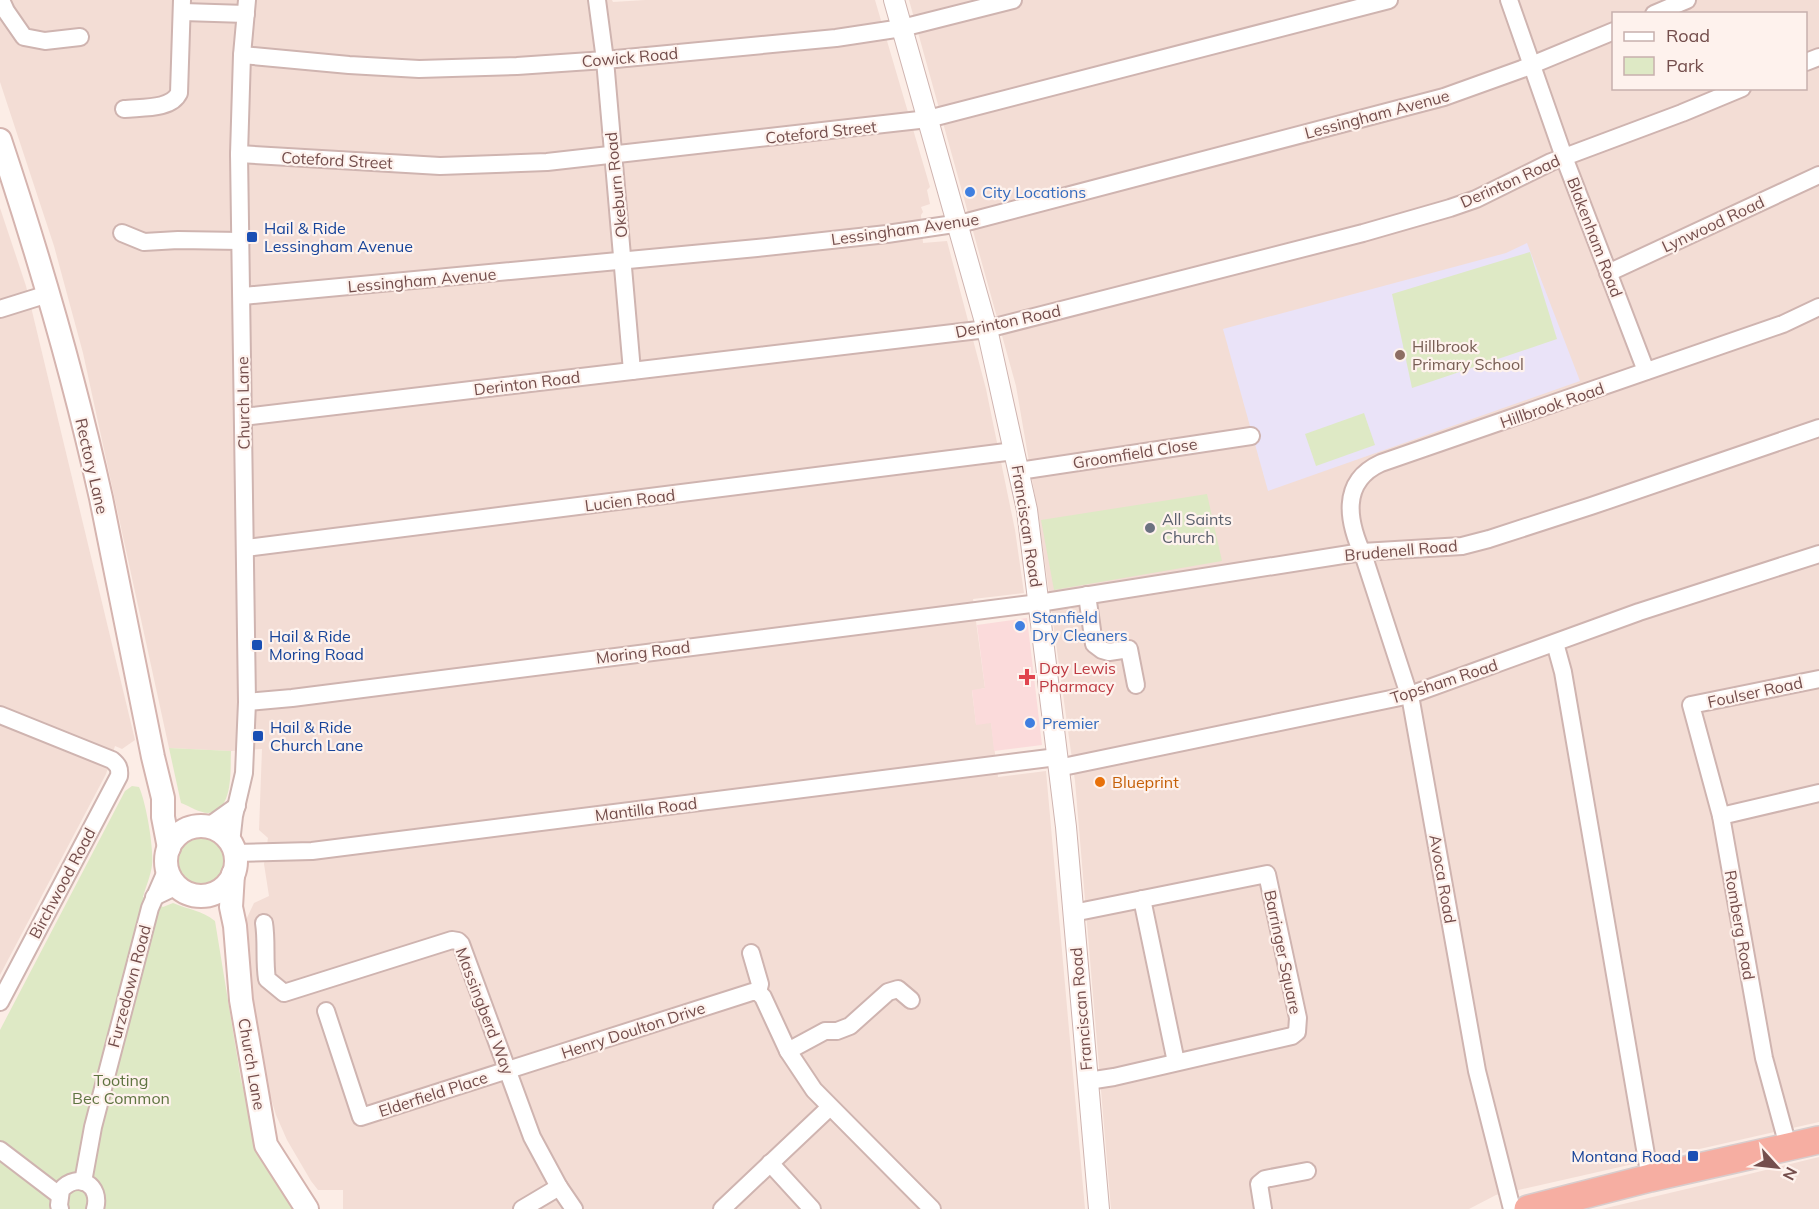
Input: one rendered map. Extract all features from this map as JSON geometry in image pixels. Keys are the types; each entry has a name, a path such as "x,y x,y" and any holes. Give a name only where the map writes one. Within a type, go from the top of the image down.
{"highway":[{"path":"1528,1209 1650,1178 1819,1140"}],"main road":[{"name":"Rectory Lane","path":"0,140 33,240 101,498 153,757 164,798 163,817 171,868"},
{"path":"164,798 202,827 227,836 233,857 229,884 212,894 192,895 171,868 182,832 202,827"},
{"name":"Church Lane","path":"233,857 231,907 235,926 241,1000 266,1145 307,1209"},
{"path":"212,894 231,907"}],"street":[{"path":"1,0 24,37 45,40 80,37"},
{"name":"Okeburn Road","path":"597,0 605,60 632,370"},
{"name":"Franciscan Road","path":"894,0 987,329 1019,471 1034,554 1049,601 1058,762 1066,827 1099,1209"},
{"name":"Cowick Road","path":"242,55 418,69 605,60 836,39 902,28 1013,0"},
{"name":"Coteford Street","path":"239,154 440,166 548,162 928,119 1389,0"},
{"name":"Blakenham Road","path":"1509,0 1564,157 1646,371"},
{"path":"1659,12 1687,0"},
{"path":"124,110 169,104 176,100 179,93 183,6 246,7"},
{"name":"Church Lane","path":"233,857 234,816 244,773 247,702 243,296 239,154 246,7"},
{"name":"Lessingham Avenue","path":"243,296 781,246 957,224 1444,98 1612,31"},
{"name":"Derinton Road","path":"243,417 987,329 1363,233 1450,208 1476,199 1564,157 1737,90"},
{"name":"Lynwood Road","path":"1608,273 1819,176"},
{"path":"122,232 144,242 241,241"},
{"path":"0,309 48,294"},
{"name":"Hillbrook Road","path":"1362,552 1353,525 1350,504 1356,484 1371,468 1783,324 1819,307"},
{"name":"Brudenell Road","path":"1049,601 1362,552 1442,548 1489,539 1819,428"},
{"name":"Groomfield Close","path":"1019,471 1251,435"},
{"name":"Lucien Road","path":"246,548 1014,451"},
{"name":"Avoca Road","path":"1362,552 1410,695 1477,1071 1512,1209"},
{"name":"Topsham Road","path":"1058,762 1410,695 1691,594 1819,554"},
{"path":"1087,595 1095,644 1101,651 1129,649 1136,685"},
{"name":"Moring Road","path":"247,702 1049,601"},
{"path":"1555,643 1563,672 1650,1178"},
{"name":"Foulser Road","path":"1691,705 1819,679"},
{"name":"Romberg Road","path":"1691,705 1721,816 1764,1058 1788,1146"},
{"name":"Birchwood Road","path":"0,715 117,764 120,769 119,776 0,1002"},
{"name":"Mantilla Road","path":"233,857 312,851 1058,762"},
{"path":"1721,816 1819,793"},
{"path":"202,827 237,806"},
{"name":"Furzedown Road","path":"83,1182 93,1127 154,897 171,868"},
{"name":"Barringer Square","path":"1073,913 1267,874 1298,1025 1297,1032 1292,1036 1088,1081"},
{"path":"1142,899 1176,1062"},
{"name":"Massingberd Way","path":"264,923 267,942 264,960 267,979 284,993 452,940 459,941 464,948 532,1137 559,1187 574,1209"},
{"path":"751,953 760,984 758,992 763,997 788,1051 814,1090 932,1209"},
{"path":"788,1051 825,1031 837,1031 850,1026 888,992 898,989 911,1000"},
{"name":"Henry Doulton Drive","path":"508,1069 758,992"},
{"name":"Elderfield Place","path":"326,1011 361,1117 508,1069"},
{"path":"722,1209 830,1107"},
{"path":"0,1150 60,1202 65,1185 71,1182 83,1182 89,1185 96,1196 95,1209"},
{"path":"770,1163 812,1209"},
{"path":"1263,1209 1258,1184 1265,1179 1307,1171"},
{"path":"522,1209 559,1187"}],"shaded area":[{"path":"0,0 612,0 613,2 875,0 930,187 927,190 930,204 921,207 923,243 947,241 986,389 1015,530 1024,593 973,599 985,688 972,691 976,724 991,722 998,777 1046,771 1085,1209 343,1209 343,1190 318,1190 287,1140 276,1115 269,1092 252,1007 245,922 254,903 269,896 264,864 268,838 259,830 262,749 231,751 169,748 83,353 54,246 0,82"},
{"path":"909,0 1819,0 1819,1122 1496,1195 1469,1209 1111,1209 1075,781 1039,520 1016,386"},
{"path":"0,208 26,286 135,740 122,749 115,746 106,774 0,975"},
{"name":"Hillbrook Primary School","path":"1527,243 1580,381 1268,491 1223,329 1506,253"},
{"path":"1027,618 1042,745 994,751 991,723 976,725 972,690 985,688 977,625"},
{"path":"1819,1157 1819,1209 1602,1209 1737,1177"}],"green space":[{"path":"1530,252 1557,339 1412,388 1392,294"},
{"path":"1364,413 1375,445 1316,466 1305,434"},
{"path":"1207,494 1222,561 1054,590 1041,520"},
{"path":"169,748 231,751 229,788 226,798 216,811 205,813 181,803"},
{"name":"Tooting Bec Common","path":"132,786 139,787 142,794 152,848 151,869 143,897 163,907 173,903 200,912 215,921 241,1080 260,1149 296,1209 0,1209 0,1030 125,791"},
{"path":"202,834 213,836 222,842 228,851 230,862 228,873 222,882 213,888 202,890 191,888 182,882 176,873 174,862 176,851 182,842 191,836"}],"place":[{"name":"City Locations","path":"970,192"},
{"name":"Hail & Ride Lessingham Avenue","path":"252,237"},
{"name":"Hillbrook Primary School","path":"1400,355"},
{"name":"All Saints Church","path":"1150,528"},
{"name":"Stanfield Dry Cleaners","path":"1020,626"},
{"name":"Hail & Ride Moring Road","path":"257,645"},
{"name":"Day Lewis Pharmacy","path":"1027,677"},
{"name":"Premier","path":"1030,723"},
{"name":"Hail & Ride Church Lane","path":"258,736"},
{"name":"Blueprint","path":"1100,782"},
{"name":"Montana Road","path":"1693,1156"}]}
